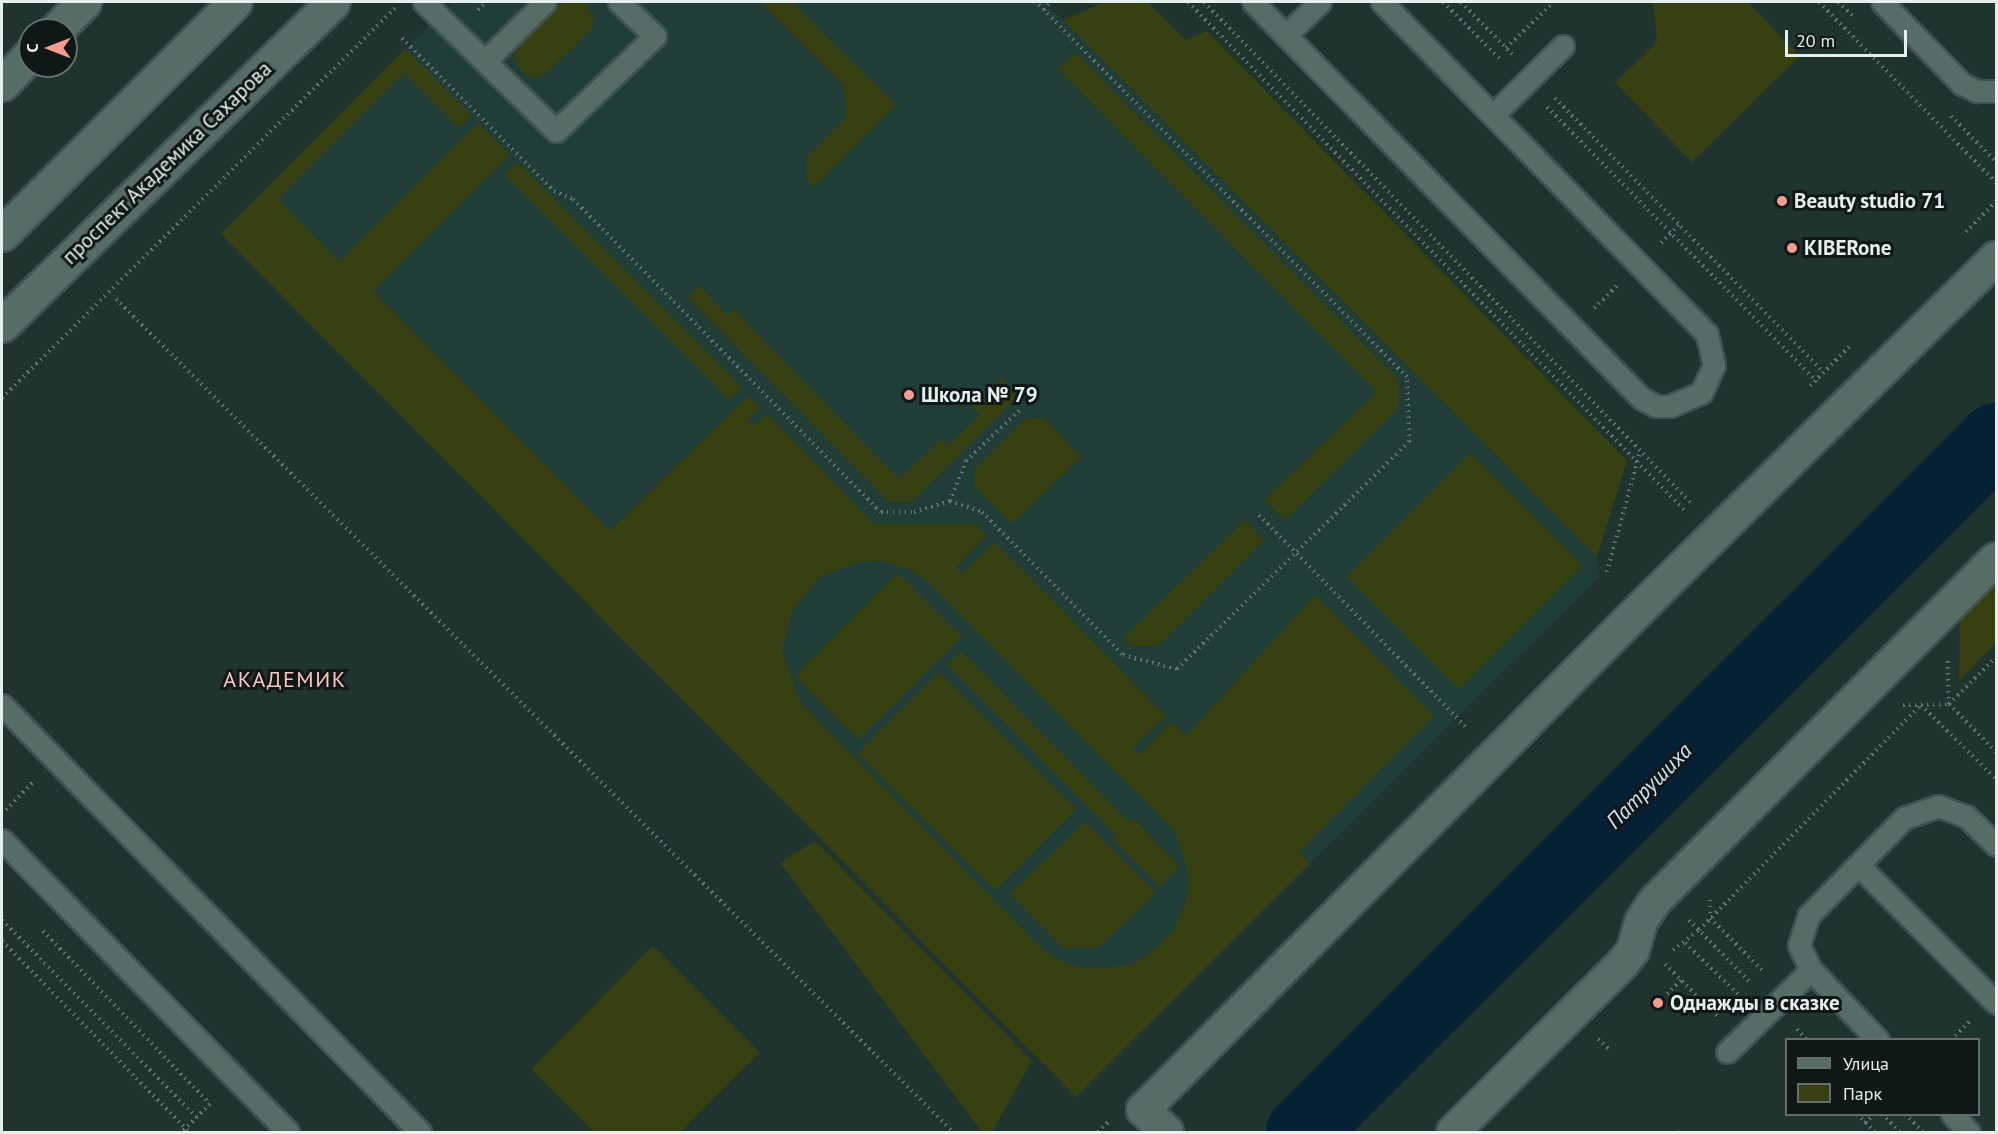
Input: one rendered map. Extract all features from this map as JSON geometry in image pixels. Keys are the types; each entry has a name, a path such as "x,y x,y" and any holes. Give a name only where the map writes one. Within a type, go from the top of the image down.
{"street":[{"path":"68,18 84,2"},
{"path":"2,234 235,2"},
{"name":"проспект Академика Сахарова","path":"2,325 333,2"},
{"path":"2,84 18,68"},
{"path":"1167,1132 1143,1110 1996,258"},
{"path":"1452,1132 1623,963 1639,938 1641,922 1654,902 1996,559"}],"lane":[{"path":"423,2 556,131 655,36 619,2"},
{"path":"485,61 545,2"},
{"path":"1253,2 1641,398 1656,406 1686,402 1701,393 1714,365 1707,334 1382,2"},
{"path":"1286,35 1320,2"},
{"path":"1882,2 1962,84 1977,91 1996,91"},
{"path":"1494,114 1563,46"},
{"path":"2,705 420,1132"},
{"path":"1876,1038 1810,970 1799,945 1809,915 1904,818 1938,806 1966,816 1996,845"},
{"path":"2,840 288,1132"},
{"path":"1858,865 1996,1003"},
{"path":"1733,1045 1810,970"},
{"path":"1954,1116 1969,1132"}],"path":[{"path":"2,398 401,2"},
{"path":"402,38 554,191 573,199 881,512 914,512 950,501 982,512 1124,655 1177,669 1409,442 1407,377 1036,2"},
{"path":"1044,10 1050,2"},
{"path":"1188,2 1690,516"},
{"path":"1204,2 1692,504"},
{"path":"1443,2 1679,225 1823,372"},
{"path":"1461,2 1506,48 1528,80 1670,233 1821,386"},
{"path":"1506,48 1554,2"},
{"path":"1819,2 1996,183"},
{"path":"1547,355 1679,225"},
{"path":"116,299 953,1132"},
{"path":"950,501 966,461 1022,408"},
{"path":"1607,572 1641,451"},
{"path":"1259,515 1496,757"},
{"path":"1946,610 1950,704 1996,752"},
{"path":"1950,704 1996,657"},
{"path":"1773,1004 1685,942 1921,705 1996,780"},
{"path":"1712,845 1710,918 1773,1004"},
{"path":"1686,917 1805,1038"},
{"path":"2,920 197,1118"},
{"path":"2,941 186,1131 210,1104 35,923"},
{"path":"1639,938 1681,980 1733,1045"},
{"path":"1667,994 1681,980"},
{"path":"1859,1116 1875,1132"},
{"path":"1865,1123 1872,1116"},
{"path":"1884,1116 1900,1132"},
{"path":"1907,1116 1923,1132"}],"shaded area":[{"name":"Школа № 79","path":"453,2 1045,2 1597,557 1599,577 1076,1097 221,234"}],"green space":[{"path":"563,2 584,2 594,18 591,30 544,75 535,78 525,75 513,58 517,45"},
{"path":"760,2 792,2 896,105 814,187 807,179 807,157 846,117 844,86"},
{"path":"1105,2 1147,2 1185,40 1207,31 1627,461 1597,557 1063,20"},
{"path":"1653,2 1747,2 1800,56 1692,162 1615,83 1657,42"},
{"path":"405,49 472,116 459,128 404,73 278,199 339,262 478,123 510,155 373,291 610,531 748,396 760,408 748,420 755,426 767,414 874,524 975,524 987,535 956,567 962,574 995,542 1166,716 1133,748 1140,755 1171,722 1186,736 1315,595 1434,716 1299,852 1310,863 1076,1097 221,234","holes":["881,561 906,568 927,581 1175,832 1189,876 1187,899 1173,931 1148,955 1131,965 1086,969 1063,962 1043,950 800,702 782,651 792,611 819,577 858,562"]},
{"path":"1076,53 1399,380 1399,408 1285,520 1264,500 1377,392 1057,68"},
{"path":"517,162 743,388 730,400 504,175"},
{"path":"699,285 728,316 733,309 899,479 941,439 948,446 980,415 972,408 1002,378 1018,397 911,502 889,502 687,297"},
{"path":"1026,418 1044,418 1081,457 1012,524 974,486 974,469"},
{"path":"1470,453 1582,565 1459,689 1346,577"},
{"path":"1245,520 1264,540 1158,646 1130,646 1123,638"},
{"path":"898,573 962,637 858,740 795,676"},
{"path":"1996,574 1996,643 1959,681 1960,610"},
{"path":"961,651 1130,823 1135,819 1179,867 1160,887 1113,840 1116,835 947,665"},
{"path":"939,672 1076,809 995,890 858,753"},
{"path":"1085,822 1156,893 1098,948 1063,948 1010,894"},
{"path":"815,841 1032,1061 992,1132 982,1132 780,863"},
{"path":"653,946 760,1053 680,1132 594,1132 531,1069"}],"waterway":[{"name":"Патрушиха","path":"1302,1132 1996,439"}],"place":[{"name":"Beauty studio 71","path":"1782,201"},
{"name":"KIBERone","path":"1792,248"},
{"name":"Школа № 79","path":"909,395"},
{"name":"Однажды в сказке","path":"1658,1003"}],"district":[{"name":"АКАДЕМИК","path":"285,680"}]}
